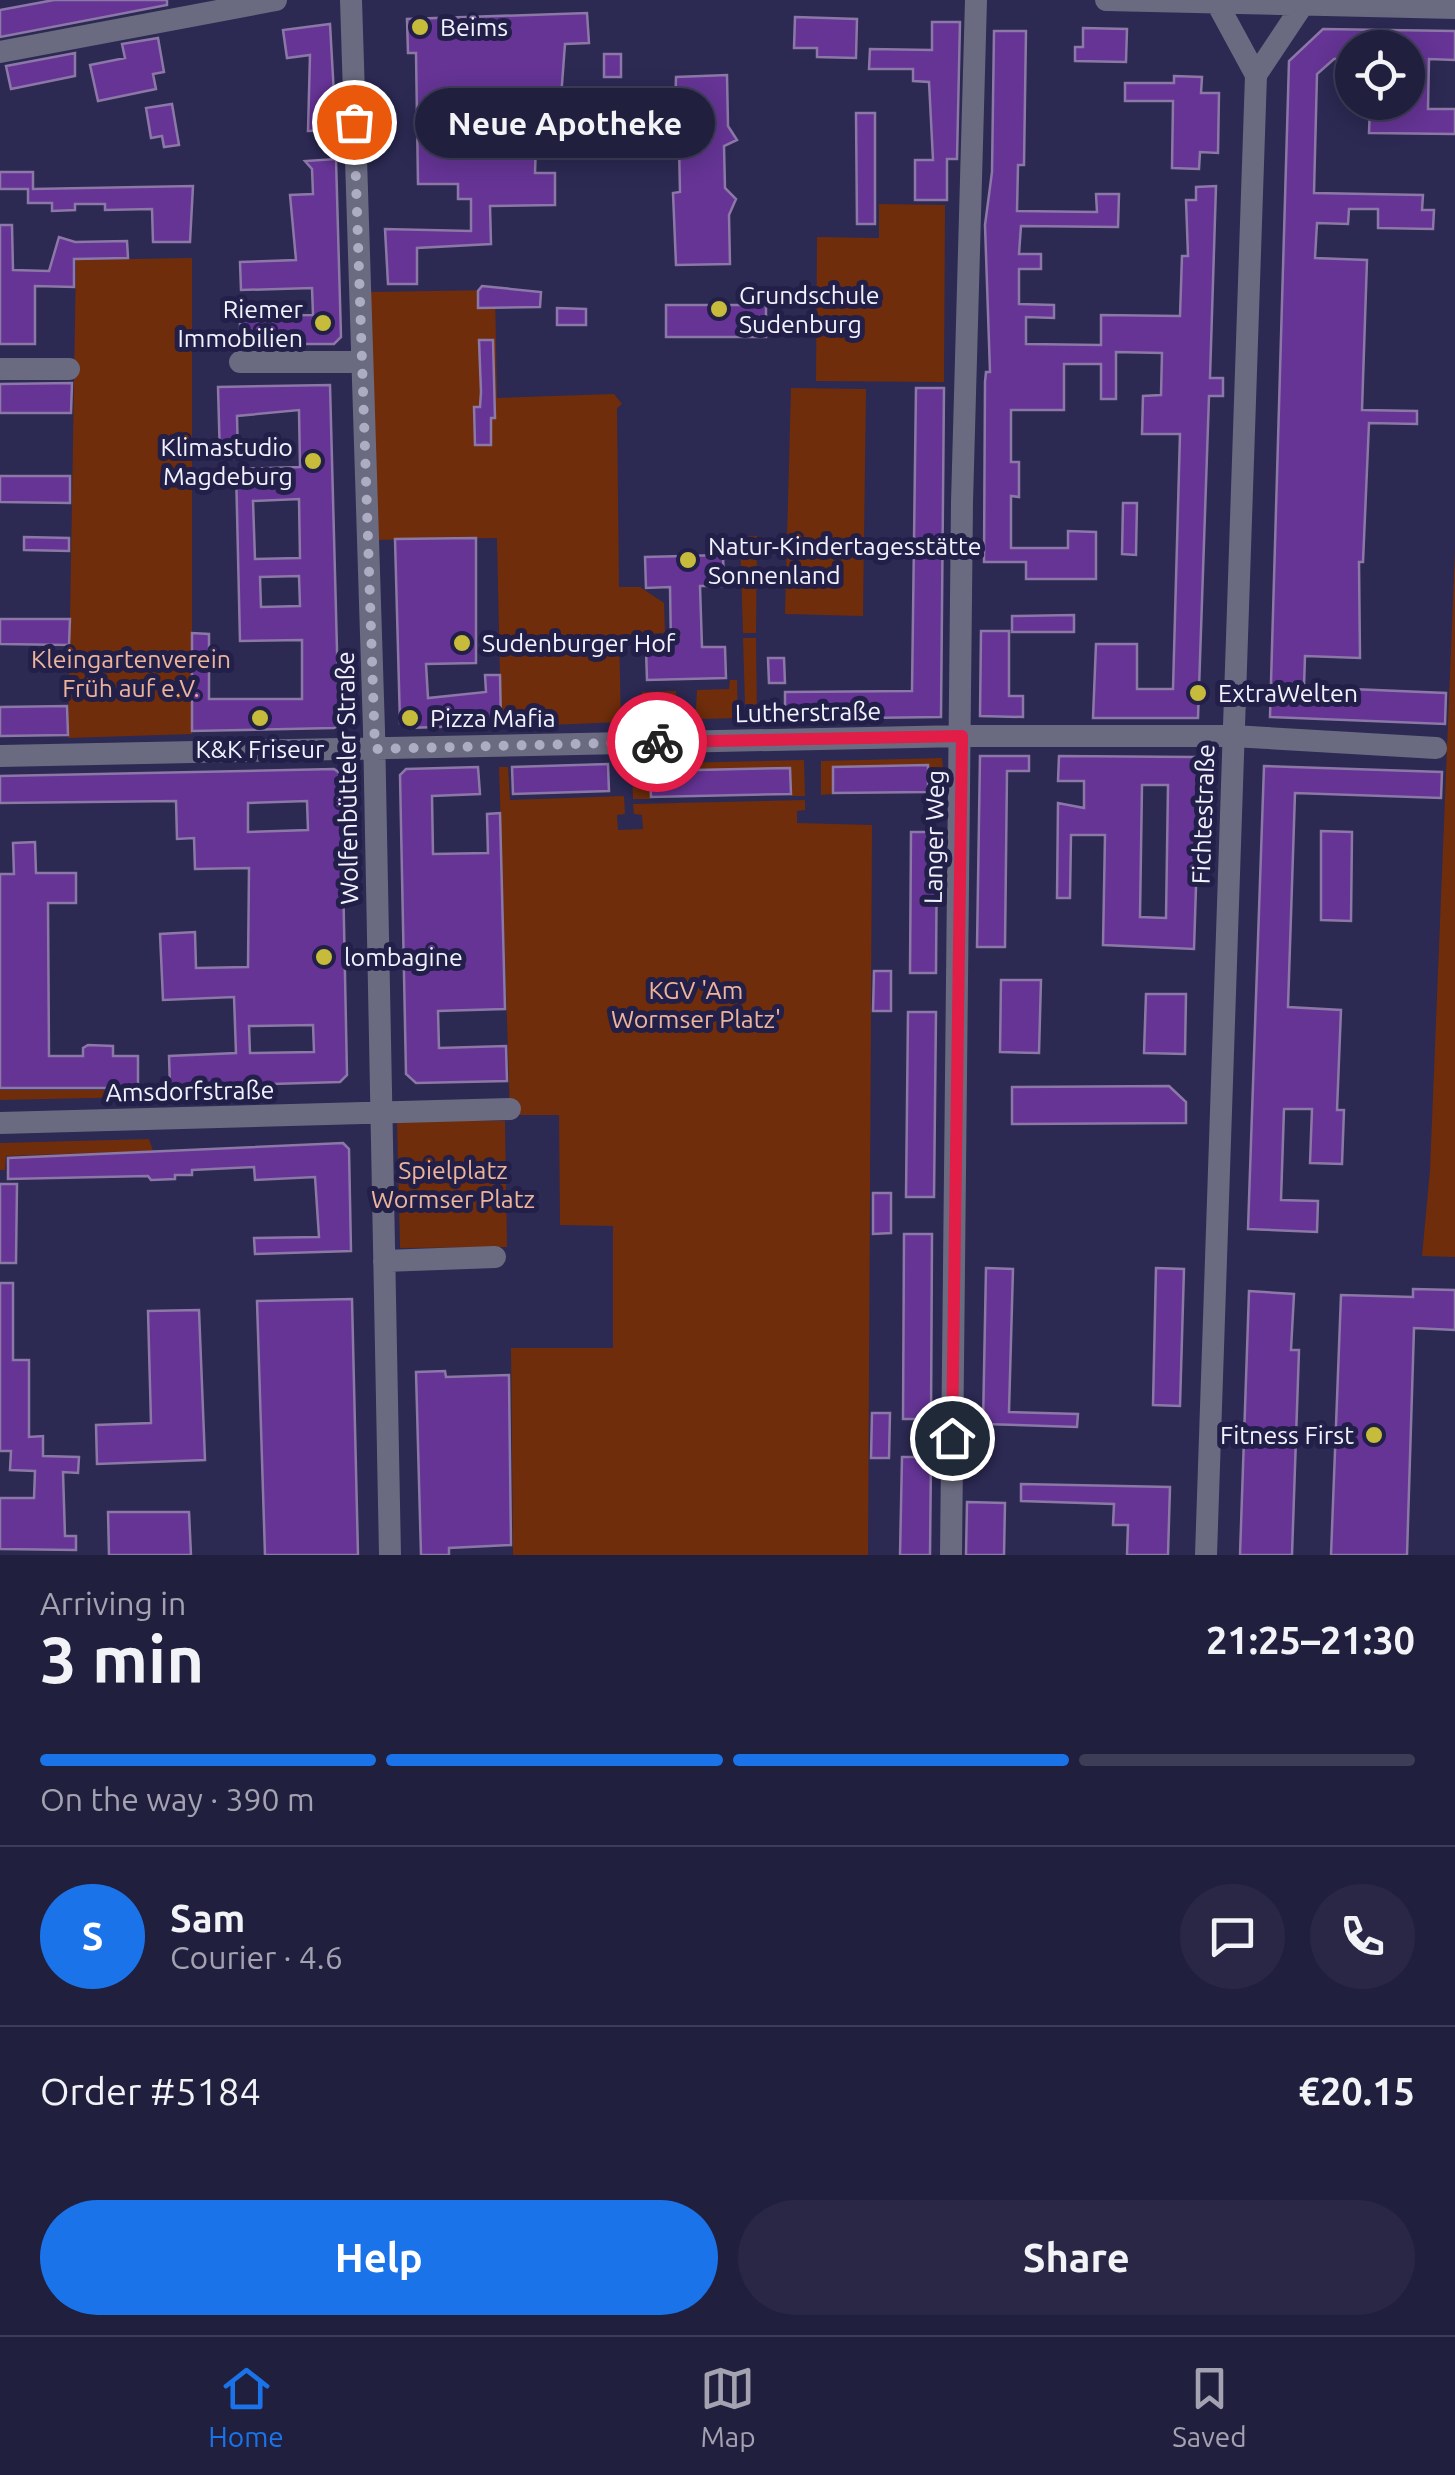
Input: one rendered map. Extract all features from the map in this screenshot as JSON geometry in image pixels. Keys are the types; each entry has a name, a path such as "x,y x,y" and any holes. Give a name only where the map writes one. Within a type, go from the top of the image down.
{"street":[{"path":"0,52 276,0"},
{"path":"343,0 354,0"},
{"name":"Wolfenbütteler Straße","path":"354,0 360,362 375,749 390,1555"},
{"name":"Langer Weg","path":"951,1555 967,201 975,158 976,0"},
{"path":"1106,0 1218,6 1455,8"},
{"path":"1218,6 1256,75 1302,6"},
{"name":"Fichtestraße","path":"1206,1555 1256,75"},
{"path":"240,362 360,362"},
{"path":"0,370 69,369"},
{"name":"Lutherstraße","path":"0,756 962,736 1233,736 1436,748"},
{"name":"Amsdorfstraße","path":"0,1122 510,1110"},
{"path":"384,1261 495,1257"}],"green space":[{"path":"879,204 945,205 944,382 816,381 817,237 879,238"},
{"name":"Kleingartenverein Früh auf e.V.","path":"192,258 192,734 68,738 76,260"},
{"path":"495,290 497,398 614,394 622,404 617,408 619,587 640,587 664,603 665,633 619,635 621,722 501,727 497,538 374,540 368,292"},
{"path":"791,388 866,389 863,616 785,614"},
{"path":"757,536 756,633 743,633 740,537"},
{"path":"1455,550 1455,1257 1422,1256 1430,1170"},
{"path":"743,638 756,638 757,718 752,718 751,704 745,704"},
{"path":"730,680 737,680 738,718 630,721 630,714 642,714 642,692 676,691 677,709 696,709 697,690 729,689"},
{"path":"942,758 945,792 928,792 927,765 834,767 833,794 821,795 821,761"},
{"path":"804,760 805,796 791,796 790,768 651,771 650,799 633,799 632,764"},
{"name":"KGV 'Am Wormser Platz'","path":"499,767 508,767 510,800 624,796 625,814 617,815 618,830 643,829 642,815 634,814 633,804 805,800 805,810 797,811 797,823 872,825 868,1555 513,1555 511,1348 613,1348 613,1226 560,1225 559,1115 510,1115"},
{"path":"0,1090 138,1090 139,1097 0,1100"},
{"name":"Spielplatz Wormser Platz","path":"397,1121 505,1121 507,1247 400,1248"},
{"path":"149,1139 153,1151 6,1156 5,1170 0,1170 0,1143"}],"building":[{"path":"54,0 167,0 167,5 0,37 0,10"},
{"path":"587,13 589,43 565,44 560,111 537,112 535,173 555,173 555,205 490,206 491,244 417,248 417,284 388,284 385,229 471,231 471,199 458,199 458,184 418,184 416,53 408,53 407,19"},
{"path":"795,17 857,19 856,58 817,57 817,48 794,48"},
{"path":"932,22 960,22 957,159 947,159 947,200 915,200 915,160 933,160 929,82 913,81 913,69 869,69 870,49 932,50"},
{"path":"330,24 336,130 308,131 310,55 287,58 283,30"},
{"path":"1083,28 1127,29 1126,62 1075,61 1075,47 1083,47"},
{"path":"1323,29 1389,30 1335,30 1335,59 1317,74 1314,193 1423,195 1422,210 1434,210 1433,229 1378,228 1378,209 1349,209 1348,224 1317,223 1315,258 1367,260 1362,410 1417,411 1417,424 1369,423 1363,562 1359,562 1360,658 1305,656 1304,687 1446,693 1445,724 1270,717 1289,61"},
{"path":"994,31 1026,31 1024,165 1018,165 1017,211 1097,212 1096,194 1119,194 1118,227 1021,226 1019,254 1041,254 1041,269 1019,269 1019,304 1054,305 1054,318 1026,317 1026,344 1101,345 1101,315 1180,316 1182,256 1188,256 1186,200 1196,200 1196,187 1216,186 1210,378 1223,378 1223,396 1209,396 1198,718 1093,718 1096,644 1137,644 1137,689 1173,689 1180,434 1142,434 1143,396 1161,395 1162,353 1116,352 1116,399 1101,399 1101,364 1064,364 1064,410 1011,410 1011,462 1019,462 1019,497 1011,496 1011,548 1068,548 1068,531 1096,532 1096,579 1026,579 1026,562 984,562 985,382 986,372 990,372 985,225 992,172"},
{"path":"1425,31 1455,31 1455,60 1429,59 1428,109 1455,109 1455,134 1369,133 1369,120 1425,120"},
{"path":"158,38 164,72 153,74 156,89 98,101 90,65 125,58 122,44"},
{"path":"75,53 75,76 11,89 6,66"},
{"path":"604,54 621,54 621,77 604,77"},
{"path":"727,75 728,126 737,140 724,146 725,188 736,199 729,215 730,264 676,265 673,193 680,192 679,146 674,147 676,77"},
{"path":"1174,76 1202,77 1201,93 1219,93 1218,153 1200,152 1199,169 1172,168 1173,101 1125,101 1125,83 1174,83"},
{"path":"172,104 179,145 164,147 162,136 151,138 146,108"},
{"path":"856,113 875,113 875,224 857,224"},
{"path":"336,159 341,337 334,344 240,344 240,316 313,315 312,288 241,290 240,262 296,260 290,195 313,194 312,169 305,161"},
{"path":"0,172 33,172 33,189 193,186 190,242 153,242 152,209 105,210 105,204 75,204 75,210 52,211 52,203 28,203 28,189 0,189"},
{"path":"0,225 12,225 13,270 49,271 59,237 75,242 127,241 128,258 74,259 74,287 35,286 35,344 0,344"},
{"path":"482,286 541,292 540,307 478,308 478,291"},
{"path":"666,305 766,305 766,337 666,337"},
{"path":"557,308 586,309 586,325 557,325"},
{"path":"479,340 493,340 495,418 491,418 491,445 475,445 474,407 480,407 481,392"},
{"path":"72,383 71,413 0,413 0,384"},
{"path":"330,385 339,725 334,728 192,731 192,633 209,634 209,699 302,699 302,640 240,641 236,469 300,467 299,410 237,416 238,458 220,459 218,387","holes":["299,499 300,558 255,559 253,501","299,576 300,606 261,607 260,577"]},
{"path":"916,388 944,388 941,717 785,719 785,692 912,691"},
{"path":"0,476 70,476 70,503 0,502"},
{"path":"1123,503 1137,503 1136,555 1122,554"},
{"path":"24,537 69,538 69,551 24,550"},
{"path":"476,538 476,663 426,664 428,698 486,692 485,675 500,675 501,725 406,728 400,723 395,539"},
{"path":"723,555 724,586 700,586 702,647 725,647 726,678 647,680 646,649 671,648 670,587 646,588 645,557"},
{"path":"1074,615 1074,632 1012,632 1012,616"},
{"path":"0,619 70,619 69,645 0,644"},
{"path":"981,631 1009,631 1009,696 1023,696 1023,717 980,716"},
{"path":"768,658 784,658 785,683 769,683"},
{"path":"67,706 68,735 0,736 0,707"},
{"path":"980,756 1029,756 1029,771 1007,771 1005,947 977,947"},
{"path":"1059,756 1195,757 1200,762 1194,949 1103,945 1105,835 1071,835 1070,898 1057,898 1058,803 1084,808 1084,781 1058,781","holes":["1142,785 1168,785 1166,918 1140,917"]},
{"path":"608,764 609,791 513,794 512,767"},
{"path":"928,765 928,792 833,793 833,767"},
{"path":"1264,766 1442,772 1441,798 1295,793 1288,1007 1341,1010 1337,1110 1344,1110 1342,1164 1310,1163 1312,1109 1284,1109 1281,1200 1318,1201 1317,1232 1248,1229"},
{"path":"478,767 480,794 432,796 433,854 488,853 487,814 500,813 505,1009 438,1011 439,1048 506,1046 507,1081 416,1083 406,1074 400,775 406,769"},
{"path":"790,768 791,794 651,797 650,771"},
{"path":"334,769 341,774 347,1075 340,1082 170,1087 169,1056 236,1053 234,997 163,1000 160,934 195,932 196,968 248,967 249,868 195,869 194,838 177,839 176,801 0,803 0,776","holes":["307,801 308,830 248,832 248,803","313,1025 314,1052 250,1053 249,1026"]},
{"path":"1321,831 1352,832 1351,921 1321,920"},
{"path":"911,832 937,832 936,973 910,973"},
{"path":"35,842 36,873 76,873 76,903 48,903 49,1056 83,1056 83,1048 88,1045 113,1046 113,1056 138,1056 138,1088 0,1088 0,874 14,874 13,843"},
{"path":"874,971 891,971 891,1011 873,1011"},
{"path":"1001,980 1041,980 1039,1053 1000,1052"},
{"path":"1146,994 1186,994 1185,1054 1144,1053"},
{"path":"908,1012 936,1012 934,1197 906,1197"},
{"path":"1169,1086 1186,1102 1186,1123 1012,1124 1012,1087"},
{"path":"343,1143 349,1149 351,1251 255,1254 254,1238 319,1237 315,1177 255,1180 254,1167 192,1170 192,1175 175,1175 175,1179 8,1179 8,1158"},
{"path":"0,1184 17,1184 16,1263 0,1263"},
{"path":"873,1193 891,1193 891,1233 873,1234"},
{"path":"904,1234 932,1234 931,1419 903,1419"},
{"path":"986,1268 1013,1269 1009,1412 1078,1414 1077,1427 983,1424"},
{"path":"1156,1268 1184,1269 1180,1406 1153,1405"},
{"path":"0,1283 13,1283 13,1360 29,1360 29,1437 43,1436 43,1456 79,1457 78,1473 63,1472 65,1536 76,1536 76,1550 0,1549 0,1498 34,1498 35,1471 10,1470 11,1451 0,1451"},
{"name":"Fitness First","path":"1413,1289 1455,1290 1455,1330 1414,1328 1407,1555 1331,1555 1341,1295 1413,1297"},
{"path":"1249,1291 1294,1294 1291,1350 1299,1350 1292,1555 1240,1555"},
{"path":"352,1299 358,1555 265,1555 257,1301"},
{"path":"199,1310 205,1460 97,1464 96,1425 151,1423 148,1311"},
{"path":"445,1371 446,1377 509,1375 511,1545 449,1548 449,1555 421,1555 416,1372"},
{"path":"872,1413 890,1413 889,1458 871,1458"},
{"path":"902,1457 931,1457 930,1555 900,1555"},
{"path":"1021,1484 1170,1487 1168,1555 1127,1555 1128,1525 1113,1525 1114,1504 1021,1501"},
{"path":"967,1502 1005,1503 1004,1555 966,1555"},
{"path":"108,1512 189,1512 191,1555 109,1555"}],"way so far":[{"path":"354,122 375,749 657,742"}],"place":[{"name":"Beims","path":"420,27"},
{"name":"Neue Apotheke","path":"354,122"},
{"name":"Grundschule Sudenburg","path":"719,309"},
{"name":"Riemer Immobilien","path":"323,323"},
{"name":"Klimastudio Magdeburg","path":"313,461"},
{"name":"Natur-Kindertagesstätte Sonnenland","path":"688,560"},
{"name":"Sudenburger Hof","path":"462,643"},
{"name":"ExtraWelten","path":"1198,693"},
{"name":"K&K Friseur","path":"260,718"},
{"name":"Pizza Mafia","path":"410,718"},
{"name":"lombagine","path":"324,957"},
{"name":"Fitness First","path":"1374,1435"}],"route":[{"path":"657,742 962,736 952,1438"}]}
